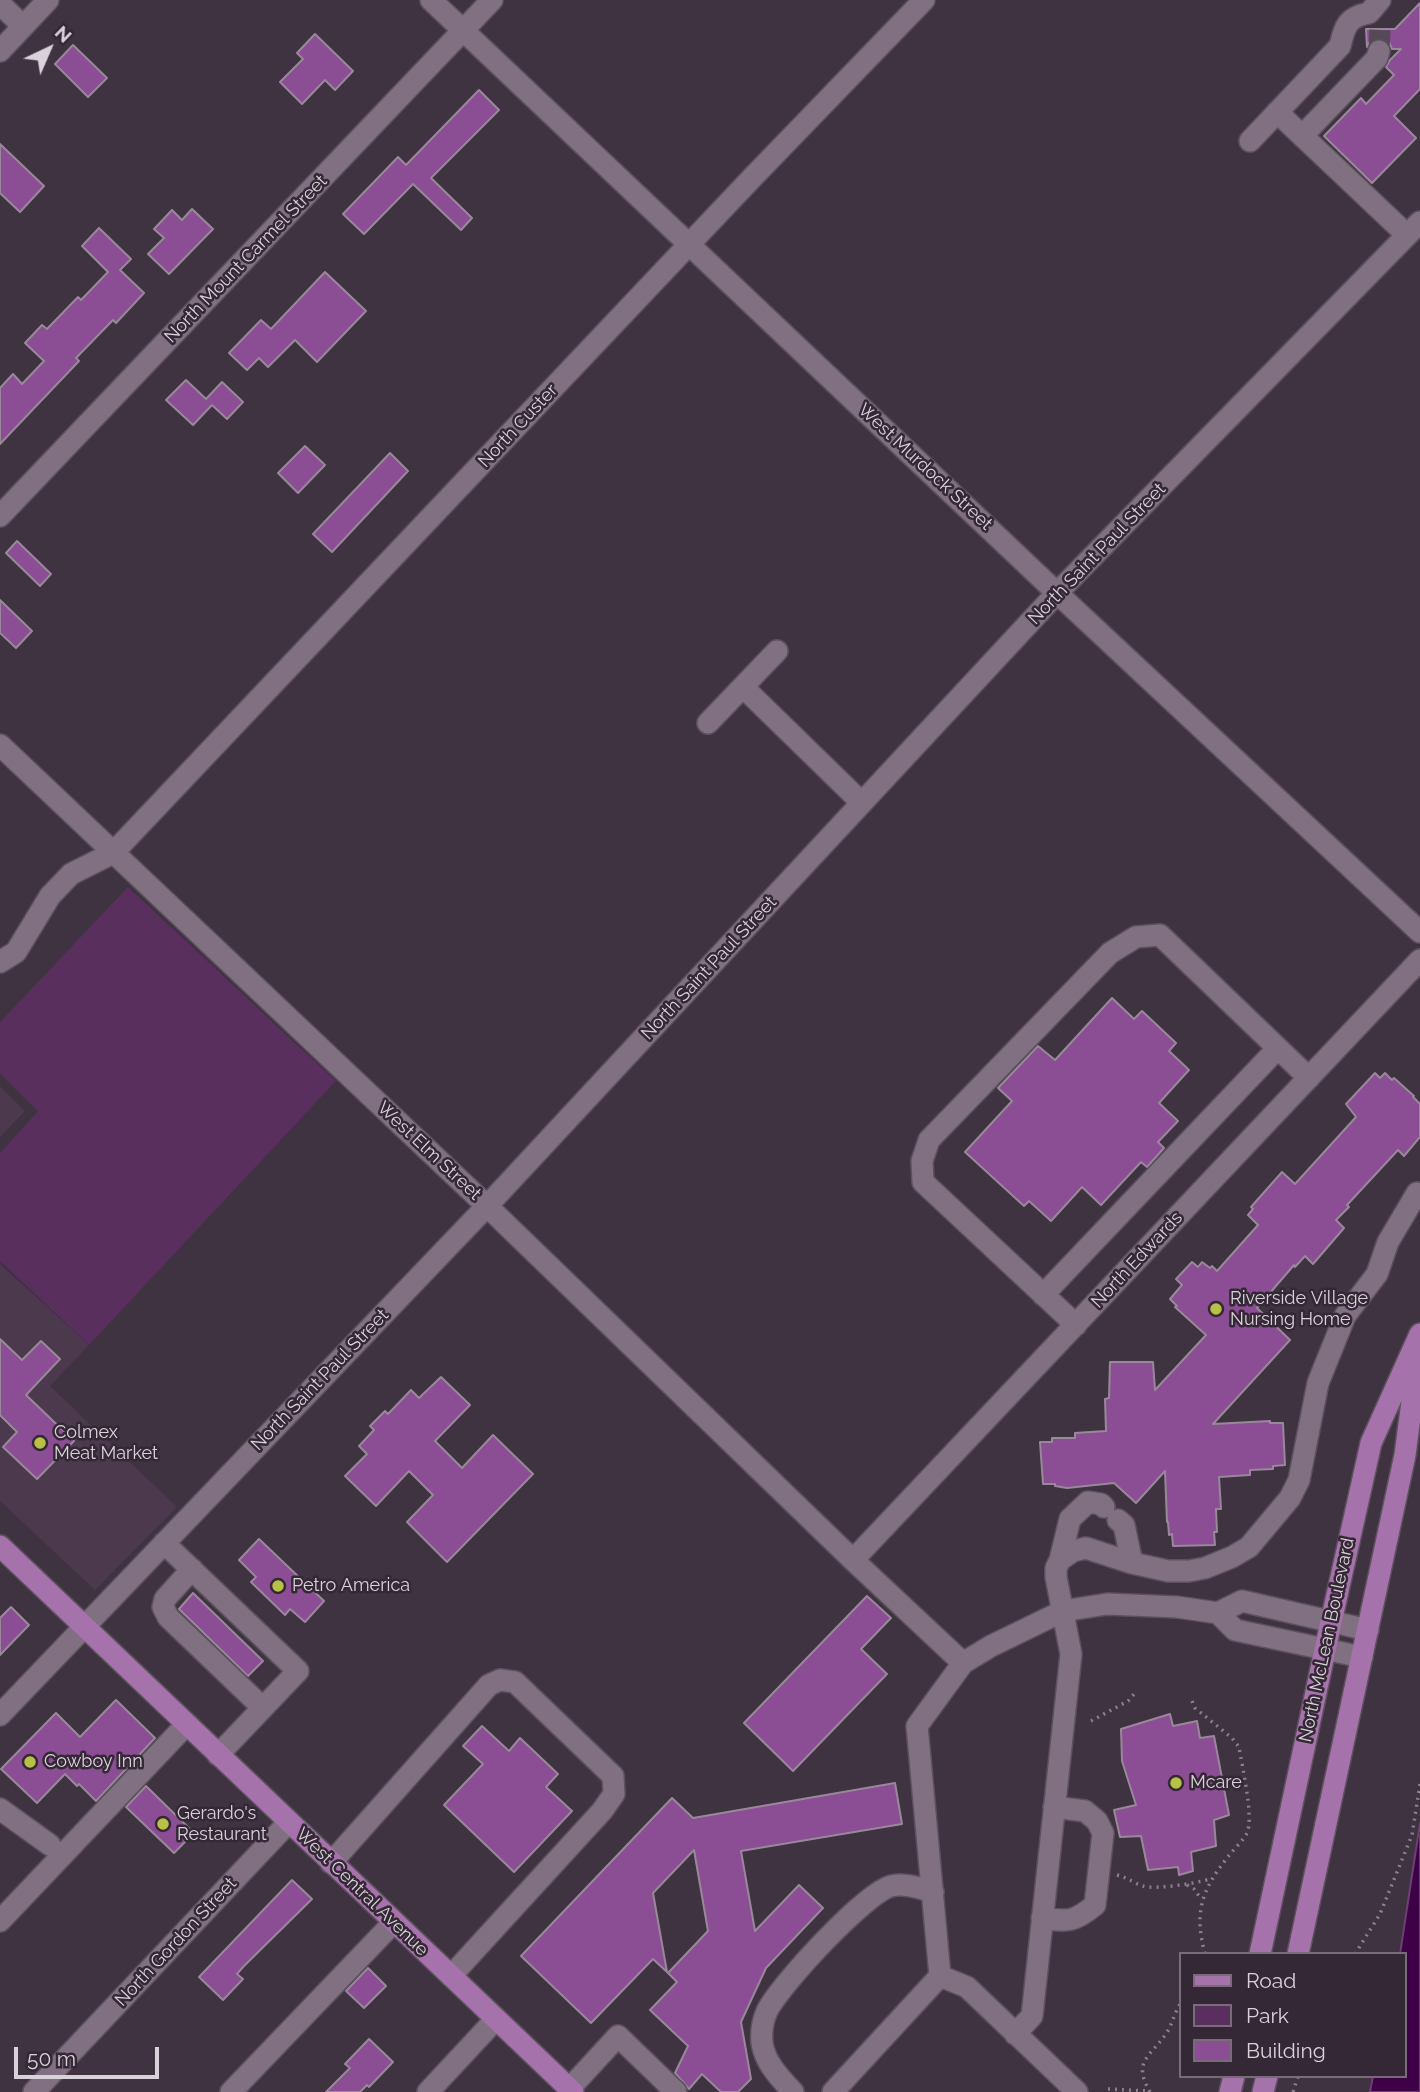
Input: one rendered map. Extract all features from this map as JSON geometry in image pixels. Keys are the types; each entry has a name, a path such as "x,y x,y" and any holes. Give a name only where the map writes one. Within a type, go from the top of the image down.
{"main road":[{"name":"North McLean Boulevard","path":"1260,1952 1371,1443 1420,1334"},
{"name":"North McLean Boulevard","path":"1298,1952 1405,1455 1420,1334"},
{"name":"West Central Avenue","path":"0,1546 571,2090"}],"street":[{"path":"0,51 48,0"},
{"name":"West Murdock Street","path":"431,0 1057,593 1420,932"},
{"name":"North Mount Carmel Street","path":"0,516 492,0"},
{"name":"North Custer","path":"0,962 16,952 50,896 71,874 113,853 924,0"},
{"path":"0,4 23,26"},
{"path":"1250,141 1340,47 1344,27 1355,16 1377,16 1377,58 1302,136"},
{"path":"1277,112 1414,229"},
{"name":"North Saint Paul Street","path":"0,1714 487,1206 1057,593 1414,229"},
{"path":"708,723 777,651"},
{"path":"743,687 862,803"},
{"name":"West Elm Street","path":"0,745 487,1206 963,1663"},
{"path":"1076,1325 923,1182 922,1161 929,1140 1110,953 1136,937 1160,935 1309,1078"},
{"name":"North Edwards","path":"853,1560 1420,960"},
{"path":"1043,1295 1278,1048"},
{"path":"1060,1560 1073,1551 1086,1548 1132,1563 1168,1571 1189,1571 1232,1557 1250,1547 1290,1498 1298,1480 1318,1383 1345,1316 1377,1274 1388,1242 1417,1193"},
{"path":"1015,2034 1032,2016 1071,1654 1056,1577 1056,1568 1070,1519 1088,1502 1101,1504 1124,1525 1132,1563"},
{"path":"164,1543 298,1671 218,1755"},
{"path":"192,1569 165,1599 163,1607 167,1617 263,1708"},
{"path":"833,2092 940,1976 917,1726 963,1663 991,1646 1063,1611 1107,1604 1218,1613 1241,1601 1368,1630"},
{"path":"1218,1613 1235,1630 1362,1657"},
{"path":"331,1863 489,1685 500,1680 515,1682 525,1691 613,1776 614,1794 602,1811 451,1976"},
{"path":"0,1921 187,1725"},
{"path":"1042,1918 1062,1921 1079,1918 1095,1905 1103,1833 1097,1821 1085,1811 1054,1807"},
{"path":"0,1809 50,1845"},
{"name":"North Gordon Street","path":"34,2092 289,1822"},
{"path":"793,2092 774,2072 762,2044 765,2015 772,2002 790,1977 863,1903 880,1891 900,1885 933,1892"},
{"path":"231,2092 394,1922"},
{"path":"940,1976 967,1987 1077,2092"},
{"path":"428,2092 496,2019"},
{"path":"571,2090 618,2036 676,2092"}],"path":[{"path":"1091,1721 1128,1701 1135,1693"},
{"path":"1192,1701 1195,1708 1240,1747 1250,1819 1247,1833 1212,1878 1202,1901 1199,1923 1205,1952"},
{"path":"1356,1952 1380,1914 1412,1835 1420,1784"},
{"path":"1114,1875 1131,1879 1146,1888 1202,1882 1212,1878"},
{"path":"1185,1884 1194,1889 1202,1901"},
{"path":"1149,2091 1143,2080 1144,2062 1167,2033 1178,2008"},
{"path":"1108,2089 1149,2091"}],"shaded area":[{"path":"0,1086 25,1111 0,1137"},
{"path":"0,1264 89,1345 50,1386 177,1507 95,1590 0,1501"},
{"path":"1420,1823 1420,2092 1370,2092 1373,2078 1406,2078 1406,1952 1400,1952"}],"green space":[{"path":"128,887 336,1081 89,1345 0,1261 0,1153 38,1111 0,1073 0,1022"}],"building":[{"path":"1420,3 1420,89 1394,116 1416,138 1372,183 1324,136 1361,98 1366,104 1394,75 1386,67 1401,49 1392,49 1389,42 1382,38 1370,41 1367,47 1366,29 1395,29"},
{"path":"315,34 353,71 335,90 325,80 302,104 280,82 303,59 297,53"},
{"path":"73,45 107,78 88,97 55,64"},
{"path":"479,90 499,110 431,178 472,218 461,230 413,184 364,234 343,214 398,157 406,165"},
{"path":"0,144 44,186 20,212 0,193"},
{"path":"192,209 213,229 169,274 148,254 164,238 154,229 172,210 182,220"},
{"path":"99,228 131,259 120,270 144,293 116,323 113,320 76,358 79,361 0,444 0,388 13,374 22,384 44,361 25,343 42,325 47,329 78,297 81,300 108,272 82,246"},
{"path":"325,272 366,311 317,362 295,340 268,367 259,358 247,370 229,353 261,320 271,329"},
{"path":"186,380 206,399 222,382 243,402 227,419 212,405 193,425 166,400"},
{"path":"305,446 325,465 298,493 278,473"},
{"path":"390,453 408,471 332,552 313,534"},
{"path":"17,541 51,574 40,586 6,553"},
{"path":"0,600 32,631 16,648 0,633"},
{"path":"1112,998 1134,1019 1142,1011 1176,1043 1169,1051 1189,1070 1159,1103 1178,1121 1158,1142 1164,1148 1147,1167 1141,1162 1101,1205 1082,1187 1051,1221 1029,1201 1024,1206 965,1152 1012,1101 998,1088 1038,1046 1055,1060"},
{"name":"Riverside Village Nursing Home","path":"1375,1073 1380,1078 1385,1073 1392,1080 1394,1078 1420,1104 1420,1137 1404,1156 1398,1150 1347,1205 1349,1207 1336,1220 1344,1228 1313,1264 1305,1256 1257,1308 1290,1340 1213,1424 1270,1421 1283,1423 1285,1465 1273,1466 1273,1469 1250,1470 1250,1475 1219,1477 1221,1509 1216,1509 1215,1545 1173,1546 1167,1522 1165,1471 1136,1503 1114,1483 1067,1488 1043,1484 1040,1442 1052,1442 1052,1438 1075,1438 1075,1433 1106,1431 1105,1399 1109,1398 1110,1362 1153,1362 1155,1390 1206,1335 1175,1307 1177,1306 1170,1299 1182,1285 1176,1279 1192,1262 1198,1267 1202,1262 1217,1271 1258,1225 1248,1215 1253,1209 1251,1207 1282,1172 1295,1184 1356,1117 1346,1104"},
{"path":"0,1339 22,1360 41,1341 60,1359 26,1395 74,1441 37,1479 3,1447 17,1432 0,1415"},
{"path":"441,1377 470,1405 435,1441 462,1468 493,1435 533,1474 447,1562 407,1522 433,1495 409,1471 376,1506 345,1476 367,1454 359,1446 374,1430 370,1426 385,1411 388,1414 411,1390 419,1398"},
{"path":"259,1539 324,1601 305,1622 290,1609 285,1615 251,1582 256,1577 239,1560"},
{"path":"193,1593 263,1661 248,1676 179,1609"},
{"path":"867,1596 891,1618 861,1649 887,1674 793,1771 744,1723"},
{"path":"11,1607 29,1625 0,1655 0,1618"},
{"path":"116,1700 155,1738 96,1801 65,1774 37,1803 1,1769 56,1713 80,1737"},
{"name":"Mcare","path":"1170,1714 1173,1726 1197,1721 1200,1738 1214,1736 1229,1815 1214,1820 1216,1846 1191,1852 1193,1871 1179,1875 1178,1867 1148,1870 1141,1836 1120,1837 1114,1810 1136,1805 1122,1761 1121,1729"},
{"path":"482,1726 509,1751 520,1738 558,1774 546,1787 572,1811 514,1872 444,1805 483,1764 463,1746"},
{"path":"895,1783 902,1824 741,1851 755,1931 799,1885 823,1908 766,1968 741,2022 751,2079 738,2092 721,2092 702,2074 689,2089 675,2073 688,2046 650,2010 677,1982 668,1973 708,1931 694,1850 653,1893 667,1972 653,1959 591,2023 521,1956 672,1798 693,1818"},
{"path":"146,1786 194,1833 174,1853 126,1807"},
{"path":"292,1880 312,1899 243,1967 237,1974 243,1979 223,2000 199,1977"},
{"path":"368,1968 386,1986 364,2008 346,1991"},
{"path":"369,2039 393,2062 369,2087 367,2085 360,2092 326,2092 350,2068 345,2064"}],"tunnel":[{"path":"1379,51 1380,30"}],"place":[{"name":"Riverside Village Nursing Home","path":"1216,1309"},
{"name":"Colmex Meat Market","path":"40,1443"},
{"name":"Petro America","path":"278,1586"},
{"name":"Cowboy Inn","path":"30,1762"},
{"name":"Mcare","path":"1176,1783"},
{"name":"Gerardo's Restaurant","path":"163,1824"}]}
